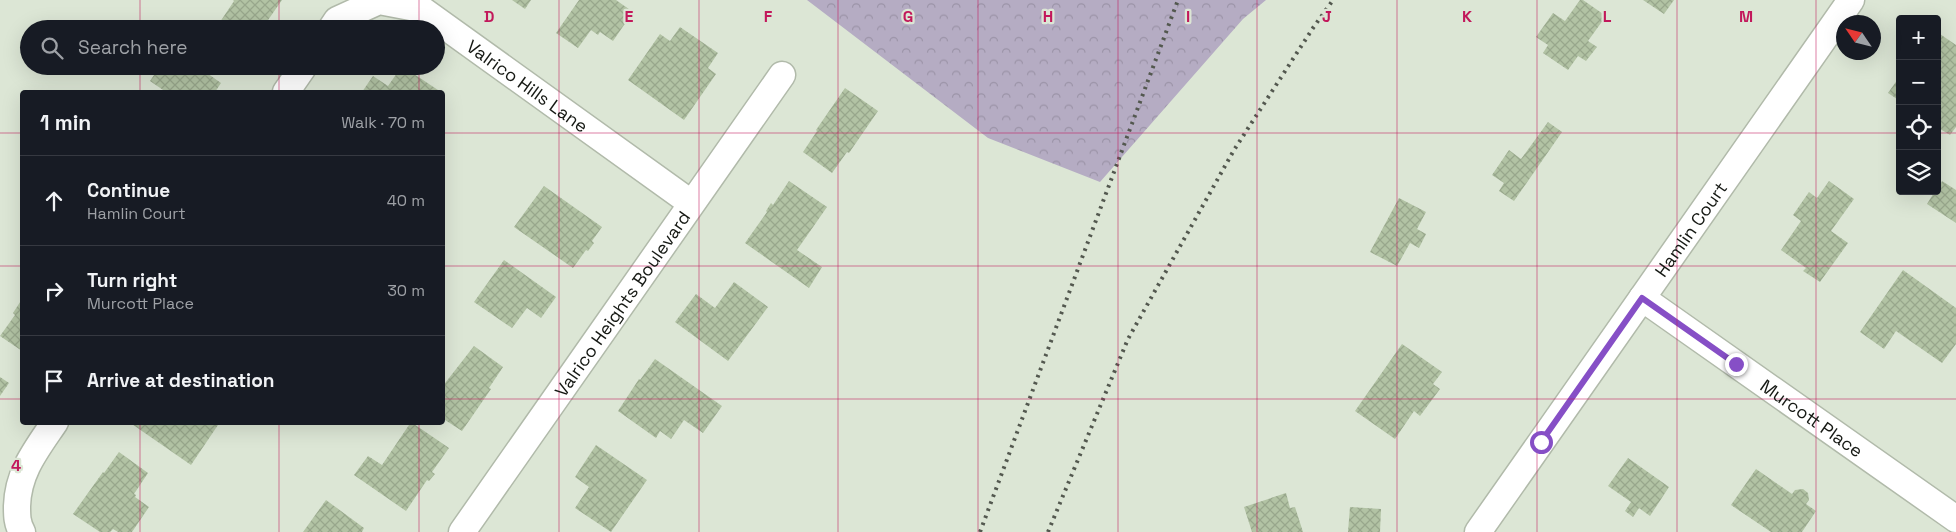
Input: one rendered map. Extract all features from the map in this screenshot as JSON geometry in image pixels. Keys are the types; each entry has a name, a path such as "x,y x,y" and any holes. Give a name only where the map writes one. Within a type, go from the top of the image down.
{"street":[{"name":"Hamlin Court","path":"1478,532 1851,0"},
{"name":"Valrico Hills Lane","path":"337,20 379,1 421,9 436,20"},
{"name":"Valrico Hills Lane","path":"445,26 691,203"},
{"path":"287,90 298,75"},
{"name":"Valrico Heights Boulevard","path":"462,532 782,75"},
{"name":"Murcott Place","path":"1642,298 1956,518"},
{"path":"22,532 17,523 18,488 32,455 53,425"}],"green space":[{"path":"807,0 1266,0 1243,19 1100,182 988,138"}],"building":[{"path":"282,0 268,20 221,20 234,1"},
{"path":"512,0 531,0 525,9"},
{"path":"579,0 616,0 633,12 613,41 600,32 598,35 591,30 578,48 556,33"},
{"path":"1580,0 1583,0 1606,16 1588,41 1597,47 1586,61 1578,56 1568,70 1543,53 1548,45 1536,37 1553,13 1565,21"},
{"path":"1643,0 1674,0 1664,14"},
{"path":"680,27 718,53 708,68 716,74 684,120 628,80 660,34 670,41"},
{"path":"1941,35 1956,45 1956,127 1950,135 1941,129"},
{"path":"154,75 210,75 221,83 216,90 163,90 150,81"},
{"path":"396,75 416,75 438,90 363,90 373,76 388,86"},
{"path":"1896,82 1896,98 1888,93"},
{"path":"845,88 878,111 849,153 847,152 832,173 803,152"},
{"path":"1548,122 1562,132 1514,201 1499,191 1504,183 1492,175 1509,150 1521,159"},
{"path":"789,181 827,207 797,250 822,267 809,288 745,243 767,212 771,203 773,205"},
{"path":"1829,181 1854,199 1831,231 1848,243 1820,282 1803,271 1806,268 1781,250 1801,221 1793,215 1809,192 1817,198"},
{"path":"1942,181 1956,190 1956,223 1927,204 1933,195 1941,195"},
{"path":"544,186 602,227 592,241 594,243 588,251 586,250 573,268 514,227"},
{"path":"1399,198 1426,212 1417,229 1426,234 1419,248 1410,243 1397,266 1370,252"},
{"path":"504,260 556,297 541,318 527,308 512,328 474,302"},
{"path":"1903,270 1956,308 1956,344 1942,363 1896,331 1884,349 1860,332"},
{"path":"734,282 768,307 728,361 675,322 696,294 715,308"},
{"path":"20,302 20,350 0,336 15,315 13,313"},
{"path":"1402,344 1442,372 1433,384 1440,389 1420,416 1414,411 1395,439 1355,411"},
{"path":"474,346 503,367 489,388 491,389 462,431 445,420 445,383"},
{"path":"655,359 722,406 703,433 684,420 671,439 660,431 656,438 618,411"},
{"path":"0,377 9,383 0,396"},
{"path":"133,425 218,425 191,465"},
{"path":"409,425 415,425 449,448 432,472 435,474 429,481 427,480 406,511 354,475 368,456 382,465"},
{"path":"596,445 647,480 611,532 575,508 589,487 575,477"},
{"path":"119,452 148,473 134,494 136,495 135,497 149,507 132,532 118,532 113,529 110,532 100,532 73,514"},
{"path":"1628,458 1669,487 1650,516 1639,508 1633,517 1625,511 1631,502 1608,486"},
{"path":"1756,469 1792,494 1795,490 1803,489 1808,493 1809,500 1806,504 1816,511 1802,532 1771,532 1731,505"},
{"path":"1286,493 1290,508 1295,507 1303,532 1252,532 1244,507"},
{"path":"326,500 364,528 362,532 303,532"},
{"path":"1350,507 1381,509 1380,532 1348,532"}],"railway":[{"path":"980,532 1178,0"},
{"path":"1048,532 1128,339 1234,150 1333,0"}],"route":[{"path":"1541,442 1642,298 1736,364"}]}
